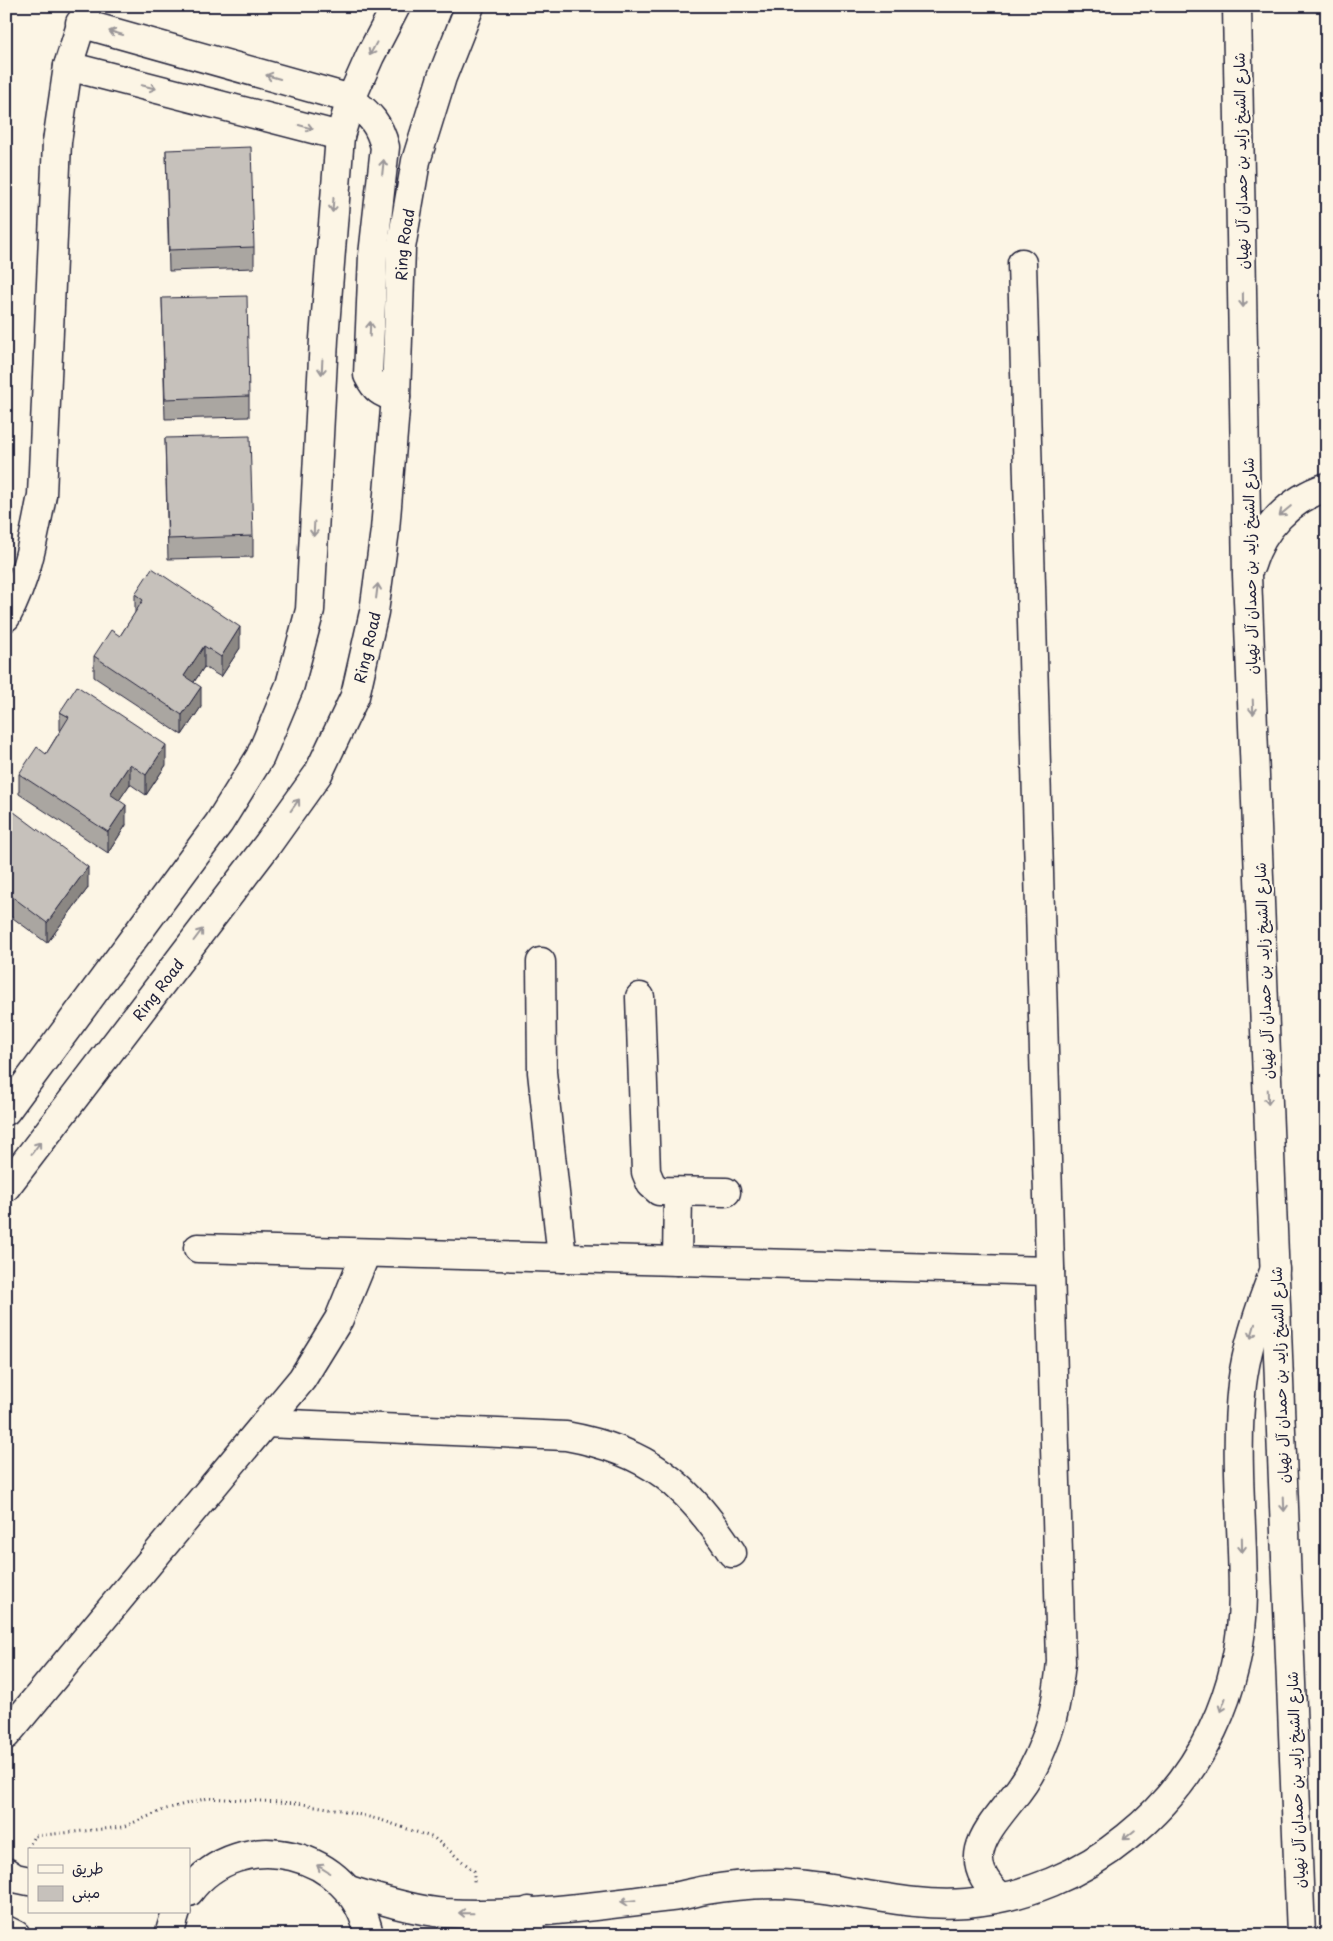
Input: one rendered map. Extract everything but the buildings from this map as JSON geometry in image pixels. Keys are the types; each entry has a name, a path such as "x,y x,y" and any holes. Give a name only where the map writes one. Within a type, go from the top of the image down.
{"street":[{"path":"6,1111 218,823 260,757 290,685 310,610 324,339 340,136 351,99 370,56 396,6"},
{"name":"Ring Road","path":"6,1187 268,844 318,774 355,696 374,612 385,530 396,397 401,248 416,161 442,77 470,6"},
{"name":"شارع الشيخ زايد بن حمدان آل نهيان","path":"1237,6 1248,575 1301,1935"},
{"path":"6,617 14,603 32,550 42,496 57,142 68,66 84,14 351,99 369,114 381,130 385,147 373,255 368,375 374,386 384,394 396,397"},
{"path":"68,66 340,136"},
{"path":"1001,1897 986,1882 982,1872 980,1850 982,1840 990,1826 1029,1775 1042,1748 1052,1720 1058,1692 1061,1662 1022,263"},
{"path":"1248,575 1254,553 1264,533 1279,516 1296,501 1327,487"},
{"path":"541,962 542,1072 562,1258"},
{"path":"640,997 646,1172 651,1184 659,1191 726,1192"},
{"path":"677,1261 678,1192"},
{"path":"198,1248 1050,1271"},
{"path":"6,1735 302,1380 340,1319 366,1253"},
{"path":"349,1890 385,1901 444,1913 530,1923 742,1885 776,1884 842,1890 906,1902 938,1904 1001,1897 1062,1878 1091,1863 1136,1830 1165,1802 1185,1777 1202,1751 1217,1722 1236,1661 1243,1598 1239,1423 1242,1383 1249,1344 1257,1315 1275,1269"},
{"path":"266,1423 566,1436 591,1440 639,1458 680,1486 698,1505 732,1553"},
{"path":"191,1887 223,1864 256,1853 291,1854 324,1867 349,1890 366,1919 369,1935"},
{"path":"6,1872 15,1878 28,1881"},
{"path":"168,1935 175,1914"},
{"path":"6,1930 16,1935"}]}
